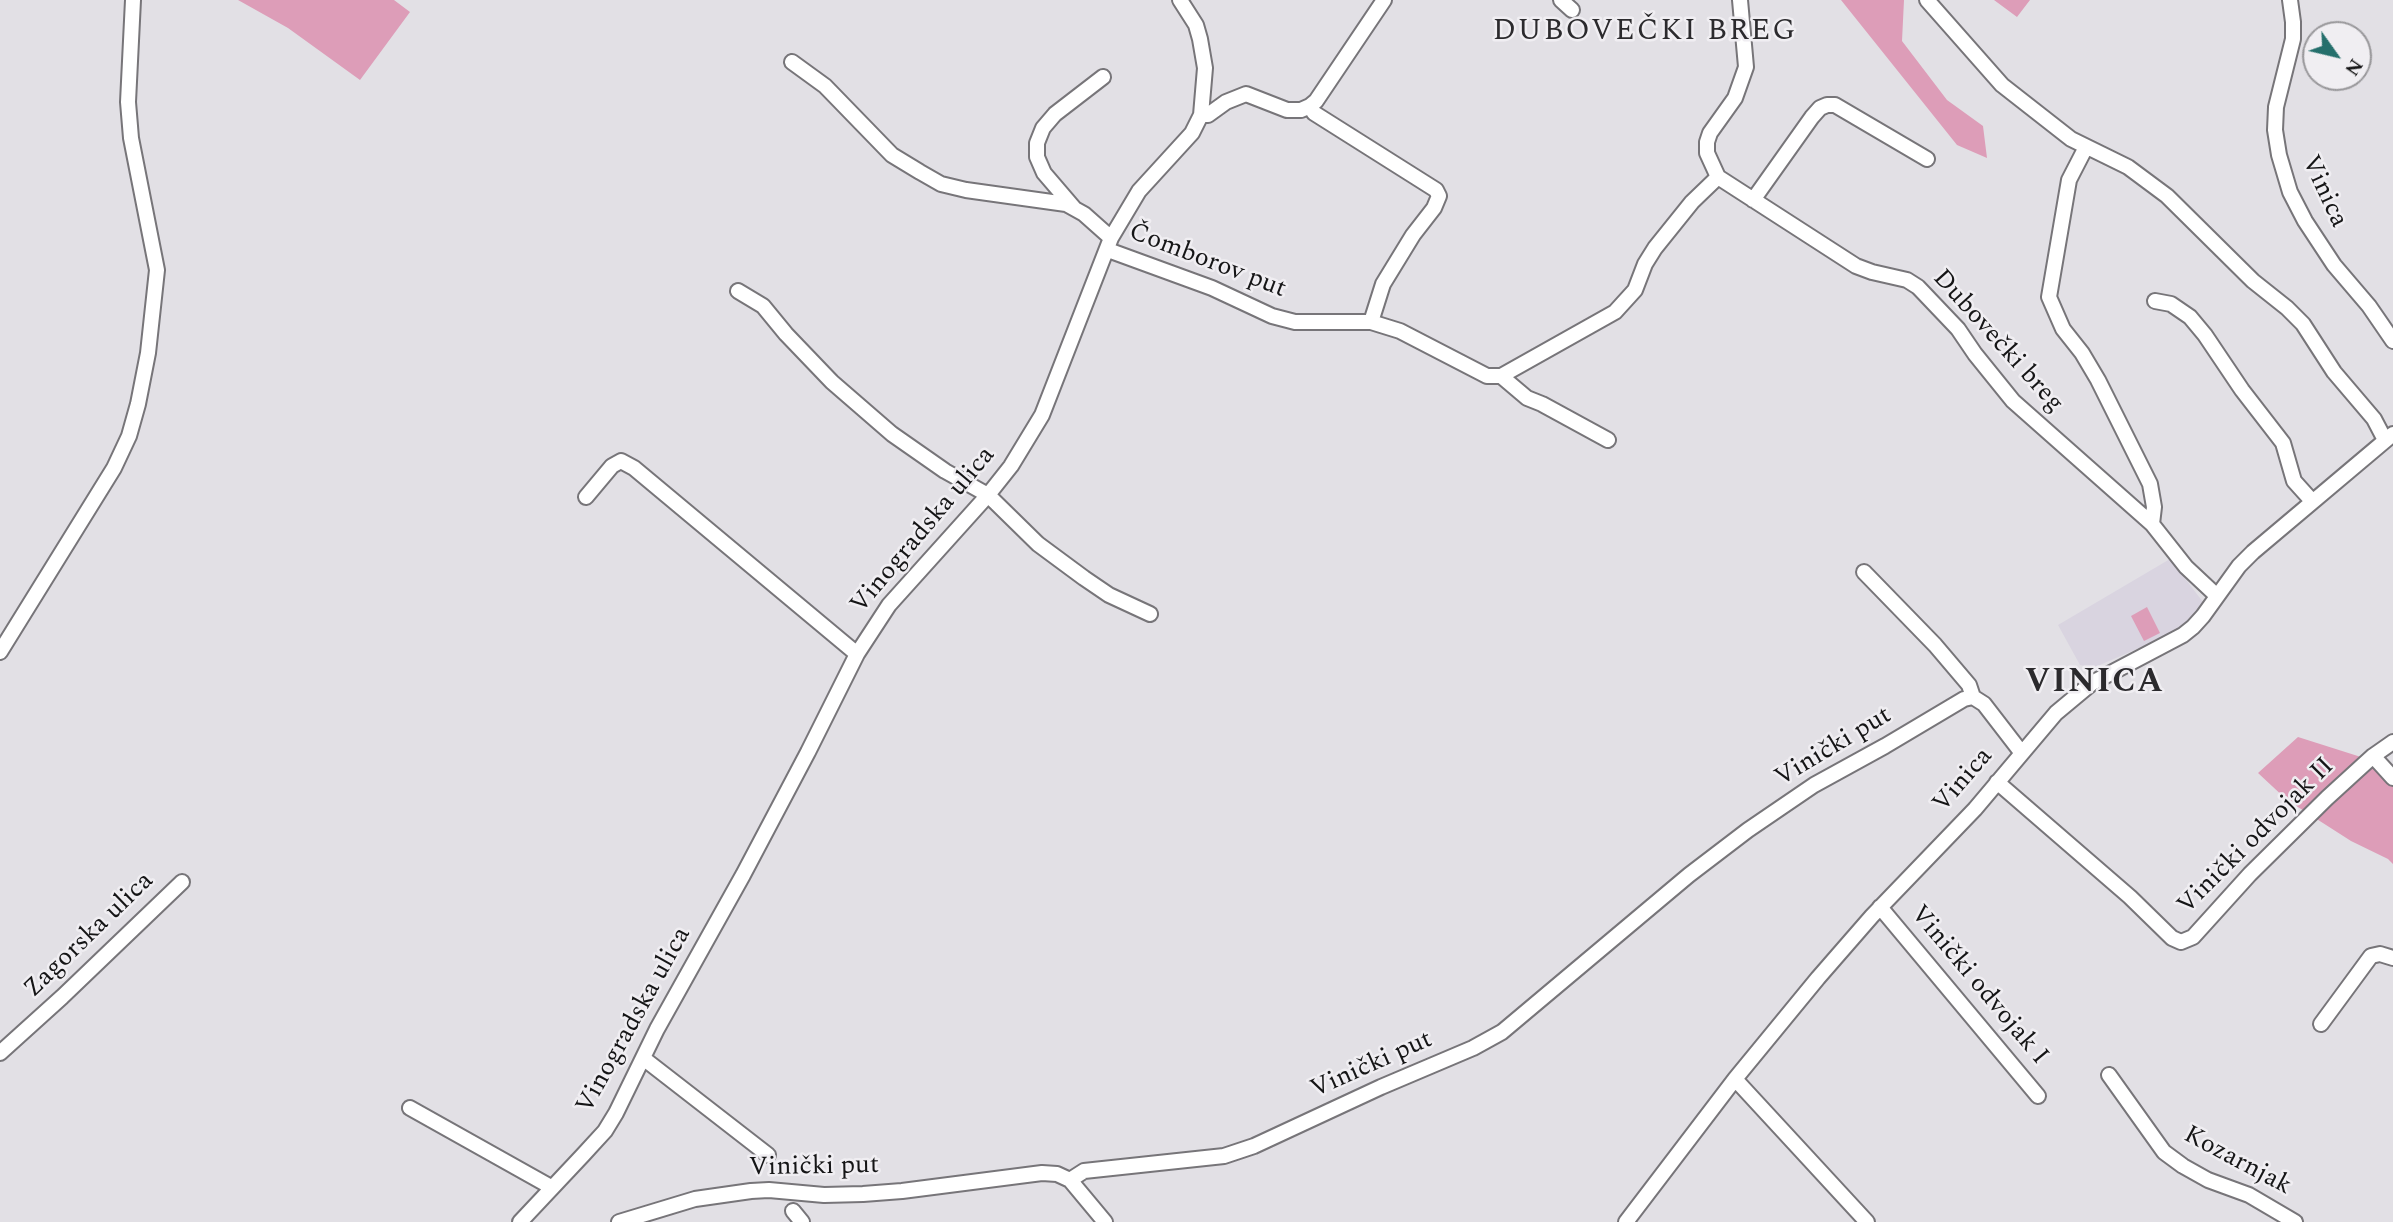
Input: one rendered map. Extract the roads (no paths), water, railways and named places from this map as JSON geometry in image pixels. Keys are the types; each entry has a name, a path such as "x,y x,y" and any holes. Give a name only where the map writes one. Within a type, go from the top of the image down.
{"street":[{"path":"0,652 114,468 138,404 148,353 157,270 131,138 128,102 133,0"},
{"name":"Vinogradska ulica","path":"520,1222 605,1131 743,875 857,654 889,605 1011,466 1042,415 1110,244 1139,191 1192,133 1201,115 1205,68 1202,49 1196,25 1180,0"},
{"path":"1201,115 1246,94 1287,110 1301,110 1310,106 1384,0"},
{"path":"1501,376 1620,307 1635,290 1645,264 1655,248 1692,202 1718,177 1707,153 1707,142 1710,133 1735,98 1746,67 1740,0"},
{"path":"1927,0 2002,85 2071,139 2128,167 2167,197 2253,281 2287,308 2303,324 2334,372 2389,437"},
{"name":"Vinica","path":"2290,0 2292,39 2276,107 2275,130 2290,192 2312,233 2334,265 2369,306 2393,341"},
{"path":"792,62 825,86 892,155 941,184 1066,204 1074,208"},
{"name":"Čomborov put","path":"1103,77 1055,114 1043,128 1037,143 1037,156 1044,173 1110,244 1272,316 1295,322 1371,322 1399,331 1487,376 1501,376 1527,398 1608,440"},
{"path":"1753,200 1812,117 1827,105 1835,105 1927,159"},
{"path":"1310,106 1314,113 1436,190 1439,196 1434,208 1413,235 1383,284 1371,322"},
{"name":"Dubovečki breg","path":"2086,148 2069,180 2049,297 2063,329 2098,380 2150,484 2154,507 2152,524"},
{"name":"Dubovečki breg","path":"1718,177 1856,266 1907,280 1918,287 1958,329 2013,401 2152,524 2186,567 2217,596"},
{"path":"738,291 763,306 832,382 892,434 945,471 988,495 1038,544 1109,595 1150,614"},
{"path":"2155,301 2171,304 2190,317 2205,335 2242,390 2283,443 2294,481 2312,501"},
{"name":"Vinica","path":"1626,1222 1735,1079 1880,907 1997,782 2056,713 2082,691 2115,670 2183,635 2203,616 2239,566 2389,437"},
{"path":"586,497 612,466 621,461 634,468 857,654"},
{"path":"1864,572 1935,645 1969,685 1973,697 1984,704 2021,752"},
{"name":"Vinički put","path":"619,1222 695,1199 751,1191 863,1194 1042,1173 1057,1174 1070,1180 1084,1171 1224,1156 1254,1146 1473,1048 1502,1032 1689,875 1748,830 1814,785 1964,699 1973,697"},
{"name":"Vinički odvojak II","path":"1997,782 2130,897 2172,938 2181,942 2193,937 2304,820 2373,756 2393,742"},
{"path":"2373,756 2393,778"},
{"name":"Zagorska ulica","path":"0,1053 62,998 182,882"},
{"name":"Vinički odvojak I","path":"1880,907 2038,1096"},
{"path":"2321,1024 2371,956 2380,954 2393,958"},
{"path":"643,1058 768,1155"},
{"name":"Kozarnjak","path":"2109,1075 2164,1152 2196,1173 2249,1195 2295,1222"},
{"path":"1735,1079 1867,1222"},
{"path":"410,1108 551,1187"},
{"path":"1070,1180 1105,1222"}],"district":[{"name":"DUBOVEČKI BREG","path":"1645,33"},
{"name":"VINICA","path":"2095,685"}]}
